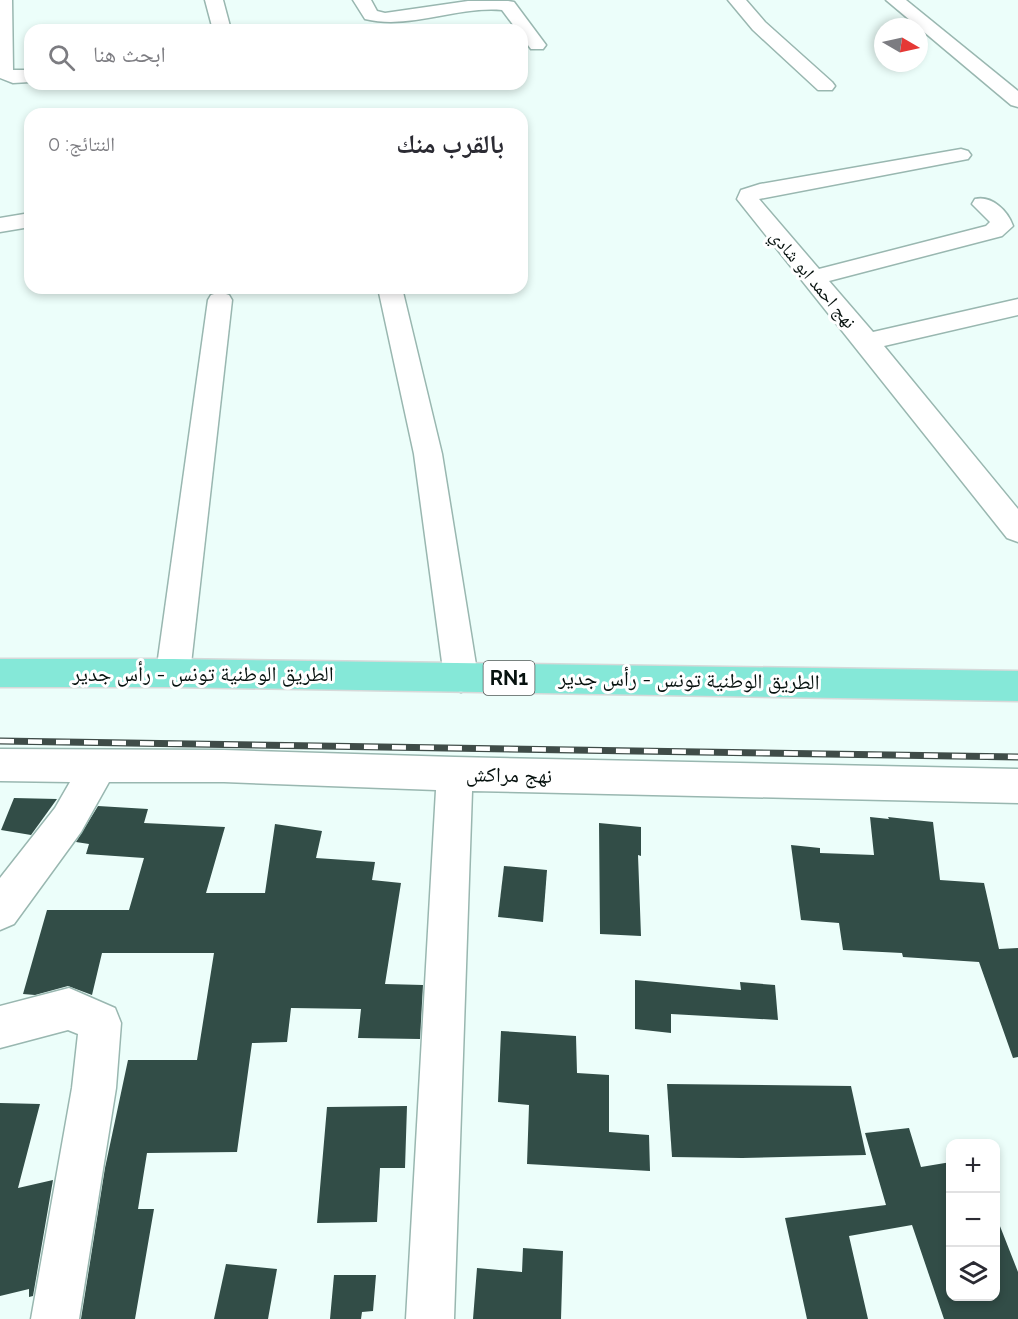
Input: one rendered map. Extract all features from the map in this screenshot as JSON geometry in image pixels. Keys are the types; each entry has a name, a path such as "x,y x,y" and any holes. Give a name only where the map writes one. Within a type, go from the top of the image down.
{"main road":[{"name":"الطريق الوطنية تونس - رأس جدير","path":"0,673 173,673 1018,686"}],"street":[{"path":"3,0 4,73 13,77 24,76"},
{"path":"214,0 220,24"},
{"path":"362,0 371,15 385,18 484,4 503,4 508,6 521,24"},
{"path":"737,0 759,26 825,86"},
{"path":"895,0 1018,101"},
{"path":"528,33 537,45"},
{"name":"نهج احمد ابو شادي","path":"961,155 759,190 749,195 750,205 867,342 1018,530"},
{"path":"812,278 994,231 1002,226 1000,220 983,204"},
{"path":"0,225 24,220"},
{"path":"391,294 428,454 461,677"},
{"path":"173,673 220,300"},
{"path":"867,342 1018,307"},
{"name":"نهج مراكش","path":"0,765 224,766 454,774 1018,786"},
{"path":"0,910 68,820 98,766"},
{"path":"430,1319 454,774"},
{"path":"0,1027 69,1009 100,1023 94,1088 56,1319"}],"building":[{"path":"14,798 57,799 31,835 1,830"},
{"path":"98,806 148,809 144,823 225,827 206,893 265,893 275,824 322,831 316,858 375,862 372,880 401,883 385,984 423,985 420,1039 358,1038 361,1009 291,1008 287,1042 252,1043 237,1152 147,1153 138,1209 154,1209 135,1319 81,1319 105,1168 128,1060 197,1060 214,953 102,953 92,995 68,986 35,995 23,994 47,910 129,910 144,858 86,854 89,844 76,842"},
{"path":"870,817 933,822 940,880 984,883 999,949 1018,948 1018,1057 1013,1058 979,962 903,957 902,953 843,950 839,923 801,920 791,845 820,848 820,853 874,855"},
{"path":"599,823 641,827 641,856 638,855 641,936 600,934"},
{"path":"504,866 547,870 543,922 498,917"},
{"path":"635,980 741,990 740,982 775,985 778,1020 671,1014 671,1033 635,1029"},
{"path":"501,1031 576,1036 577,1073 609,1075 609,1132 649,1135 650,1171 527,1164 529,1105 498,1102"},
{"path":"667,1084 851,1086 866,1155 672,1157"},
{"path":"0,1103 40,1104 18,1188 53,1180 33,1296 29,1297 29,1289 0,1296"},
{"path":"407,1106 405,1168 380,1168 377,1222 317,1223 327,1107"},
{"path":"909,1128 921,1167 946,1163 946,1301 1000,1301 1000,1226 1018,1272 1018,1319 944,1319 912,1225 849,1236 868,1319 807,1319 785,1218 886,1205 865,1133"},
{"path":"523,1248 563,1251 561,1319 473,1319 477,1268 522,1272"},
{"path":"226,1264 277,1269 268,1319 214,1319"},
{"path":"334,1275 376,1275 373,1311 362,1312 361,1319 330,1319"}],"railway":[{"path":"0,741 1018,757"}]}
